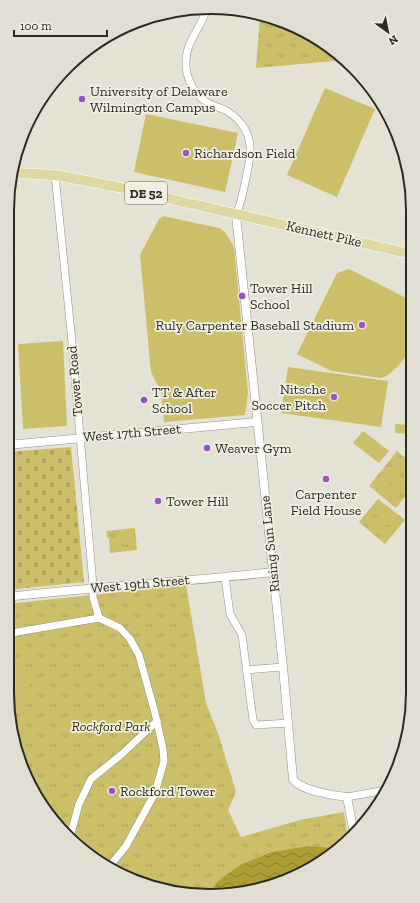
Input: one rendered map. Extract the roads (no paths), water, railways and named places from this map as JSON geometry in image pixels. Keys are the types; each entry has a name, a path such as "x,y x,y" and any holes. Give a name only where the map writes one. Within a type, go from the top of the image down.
{"main road":[{"name":"DE 52","path":"18,173 55,175 118,187 236,214"},
{"name":"Kennett Pike","path":"236,214 406,253"}],"street":[{"path":"204,14 188,44 186,62 188,76 193,88 199,96 208,103 236,117 245,129 250,141 250,156 241,203 236,214"},
{"name":"Tower Road","path":"55,175 71,332 94,588 93,597 99,618"},
{"name":"Rising Sun Lane","path":"236,214 289,723 292,771 296,784 307,789 347,797"},
{"name":"West 17th Street","path":"14,444 257,422"},
{"name":"West 19th Street","path":"14,596 94,588 225,578 273,572"},
{"path":"225,578 230,614 242,633 254,723 256,725 289,723"},
{"path":"14,633 99,618 120,628 133,644 139,655 157,721 163,748 164,761 155,793 126,846 112,863"},
{"path":"246,670 283,667"},
{"path":"71,832 79,804 91,779 122,754 157,721"},
{"path":"353,827 347,797 380,791"}],"water":[{"path":"308,846 330,848 308,863 273,879 236,887 211,889 220,879 242,864 271,852"}],"place":[{"name":"University of Delaware Wilmington Campus","path":"82,99"},
{"name":"Richardson Field","path":"186,153"},
{"name":"Tower Hill School","path":"242,296"},
{"name":"Ruly Carpenter Baseball Stadium","path":"362,325"},
{"name":"Nitsche Soccer Pitch","path":"334,397"},
{"name":"TT & After School","path":"144,400"},
{"name":"Weaver Gym","path":"207,448"},
{"name":"Carpenter Field House","path":"326,479"},
{"name":"Tower Hill","path":"158,501"},
{"name":"Rockford Tower","path":"112,791"}],"park label":[{"name":"Rockford Park","path":"111,726"}]}
